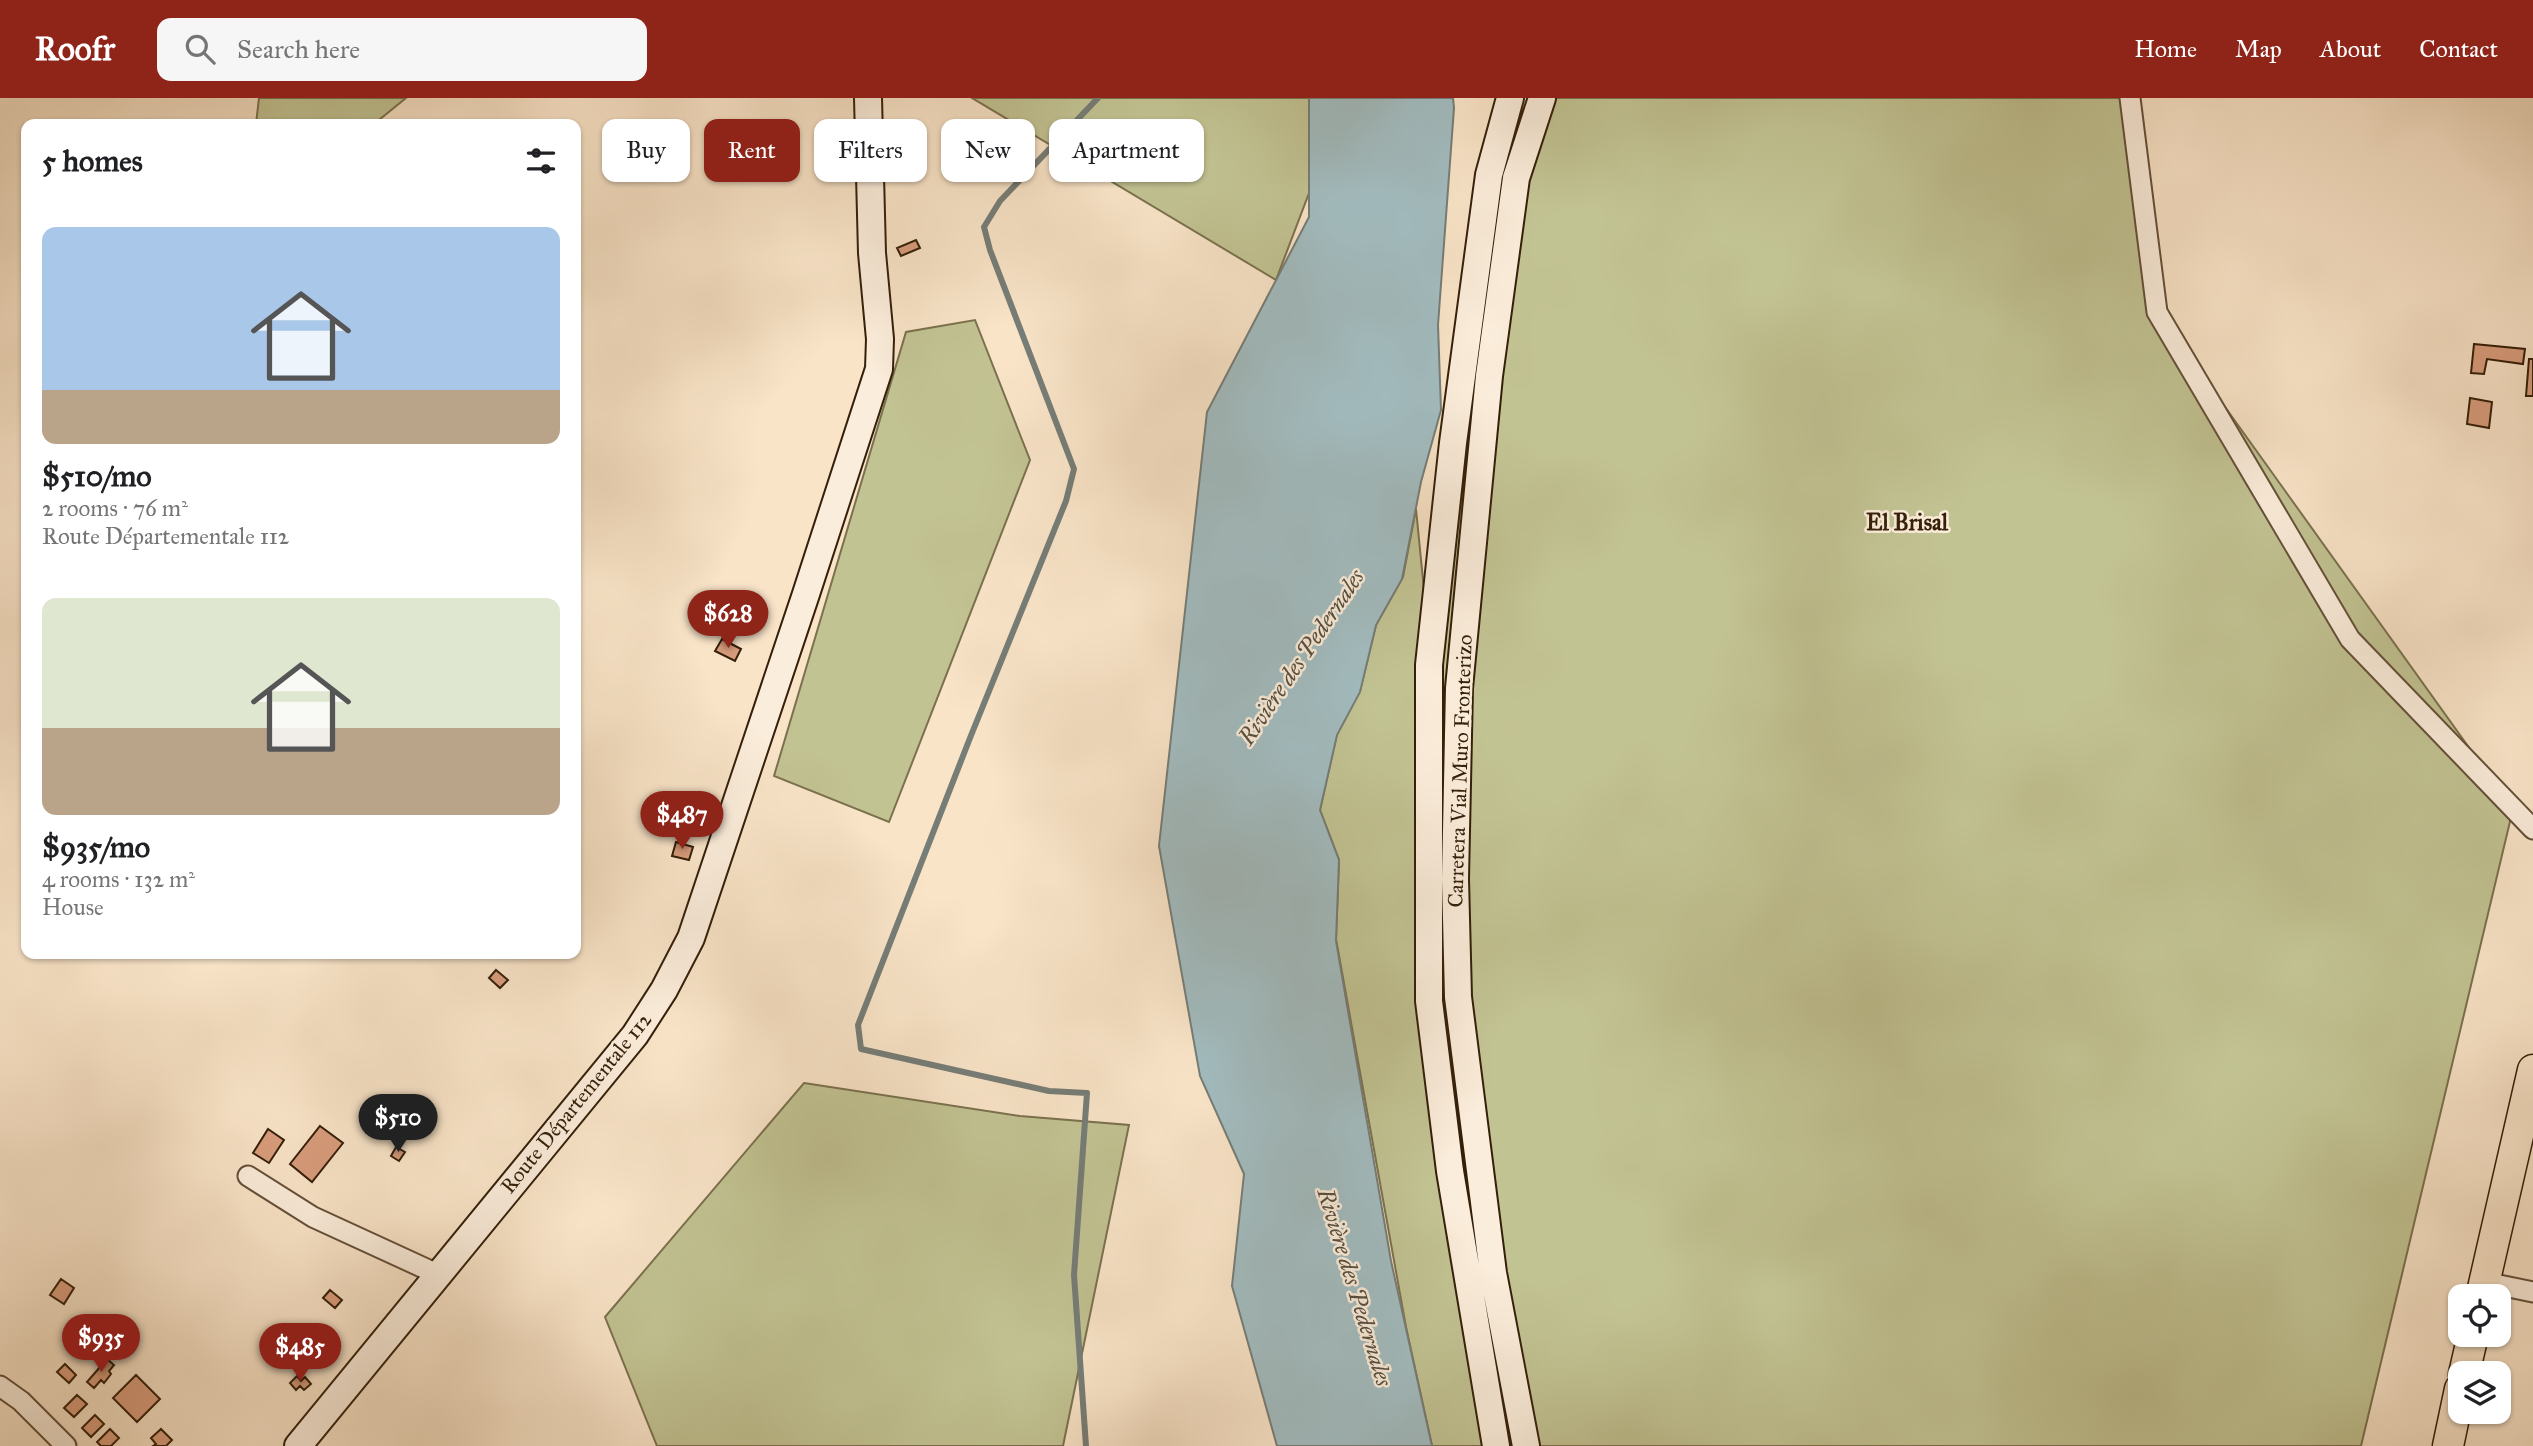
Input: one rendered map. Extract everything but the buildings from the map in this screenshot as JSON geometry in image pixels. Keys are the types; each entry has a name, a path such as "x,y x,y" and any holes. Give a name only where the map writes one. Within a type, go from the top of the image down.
{"main road":[{"path":"2485,1284 2533,1070"},
{"path":"2448,1446 2453,1424"}],"street":[{"name":"Route Départementale 112","path":"298,1446 635,1035 664,989 691,938 878,369 880,339 872,253 868,98"},
{"name":"Carretera Vial Muro Fronterizo","path":"1496,1446 1450,1171 1429,1000 1429,665 1453,443 1489,175 1510,98"},
{"name":"Carretera Vial Muro Fronterizo","path":"1526,1446 1493,1273 1458,997 1455,879 1459,688 1489,376 1517,178 1542,98"},
{"path":"2130,98 2157,312 2350,639 2533,829"},
{"path":"248,1176 313,1217 438,1274"},
{"path":"2511,1287 2533,1292"},
{"path":"0,1386 20,1401 66,1446"}],"green space":[{"path":"259,98 406,98 380,119 257,119"},
{"path":"972,98 1309,98 1309,193 1276,280 1112,182 1204,182 1204,119 1049,119 1049,144 1035,136 1035,119 1007,119"},
{"path":"1552,98 2130,98 2157,312 2513,809 2361,1446 1432,1446 1406,1327 1336,939 1339,860 1320,810 1337,734 1360,691 1376,625 1403,577 1416,509 1425,600 1454,433"},
{"path":"975,320 1030,460 889,822 774,776 906,332"},
{"path":"804,1083 1020,1116 1129,1125 1063,1446 657,1446 605,1317"}],"water":[{"name":"Rivière des Pedernales","path":"1309,98 1453,98 1454,108 1438,325 1441,410 1421,482 1402,579 1376,625 1360,692 1337,735 1320,810 1339,860 1336,941 1391,1261 1432,1446 1277,1446 1232,1286 1244,1174 1200,1076 1159,846 1207,412 1309,217"}],"waterway":[{"path":"1086,1446 1074,1275 1087,1093 1049,1091 861,1049 858,1025 1066,501 1074,469 990,250 984,227 1000,201 1098,98"}],"district":[{"name":"El Brisal","path":"1907,522"}]}
